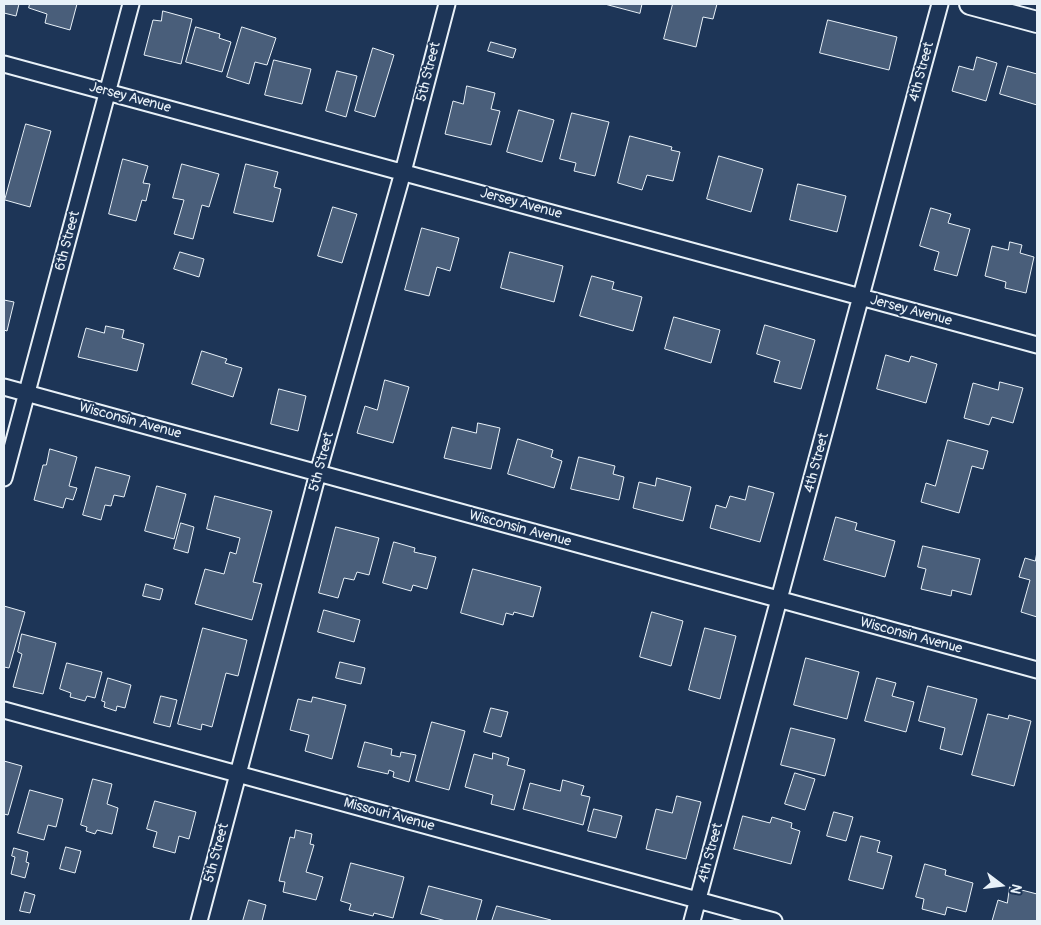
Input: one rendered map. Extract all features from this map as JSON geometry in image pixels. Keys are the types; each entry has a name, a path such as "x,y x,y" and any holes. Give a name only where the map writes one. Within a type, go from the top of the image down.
{"street":[{"name":"6th Street","path":"4,478 131,4"},
{"name":"5th Street","path":"199,921 318,473 403,172 447,4"},
{"name":"4th Street","path":"692,921 940,4"},
{"path":"970,4 1037,22"},
{"name":"Jersey Avenue","path":"4,64 1037,345"},
{"name":"Wisconsin Avenue","path":"4,387 1037,670"},
{"name":"Missouri Avenue","path":"4,710 774,921"}],"building":[{"path":"4,4 19,4 16,16 4,13"},
{"path":"30,4 77,4 70,30 45,23 47,14 29,8"},
{"path":"605,4 642,4 640,13"},
{"path":"673,4 717,4 713,19 703,17 696,47 664,39"},
{"path":"163,11 192,19 181,64 144,55 153,20 161,21"},
{"path":"828,20 897,37 889,70 820,53"},
{"path":"196,27 220,34 219,38 231,42 222,72 186,62"},
{"path":"242,27 276,38 267,65 255,62 249,84 227,77"},
{"path":"491,42 516,49 513,58 488,51"},
{"path":"373,48 394,55 375,117 355,111"},
{"path":"977,57 997,63 986,101 952,91 959,66 973,70"},
{"path":"274,60 311,69 302,104 265,95"},
{"path":"1008,66 1037,74 1037,105 1000,94"},
{"path":"337,71 357,76 346,117 326,111"},
{"path":"467,86 495,93 491,109 500,111 491,145 445,134 453,101 463,104"},
{"path":"519,110 554,120 542,162 507,152"},
{"path":"572,113 609,122 595,176 574,171 576,163 560,159"},
{"path":"26,124 51,131 30,207 5,200"},
{"path":"630,136 672,147 671,150 680,152 673,181 647,175 642,190 618,183"},
{"path":"719,156 763,169 751,212 707,199"},
{"path":"123,159 148,166 143,183 150,184 146,201 142,200 136,221 109,214"},
{"path":"182,164 219,174 209,207 202,205 193,239 174,234 184,200 173,198"},
{"path":"246,164 278,172 274,187 281,189 273,222 234,213"},
{"path":"798,184 846,196 837,232 790,220"},
{"path":"333,207 357,214 342,263 318,256"},
{"path":"931,208 951,214 948,223 970,229 957,276 934,270 939,252 920,246"},
{"path":"422,228 459,238 450,271 437,267 429,296 405,290"},
{"path":"1010,242 1022,245 1020,253 1034,257 1026,293 1005,288 1006,282 985,276 992,246 1008,250"},
{"path":"180,252 204,259 199,277 174,269"},
{"path":"510,252 563,266 554,302 501,288"},
{"path":"592,276 614,282 612,289 642,297 633,331 580,316"},
{"path":"4,300 14,302 7,331 4,330"},
{"path":"674,317 720,330 711,363 665,349"},
{"path":"765,325 815,340 801,389 774,382 780,361 757,354"},
{"path":"106,326 124,330 122,338 144,344 137,371 78,357 86,328 104,333"},
{"path":"202,351 227,359 225,363 242,368 233,397 192,384"},
{"path":"886,355 909,362 911,356 937,364 926,403 877,389"},
{"path":"385,380 409,387 393,443 357,433 365,406 377,410"},
{"path":"1000,382 1023,388 1013,423 992,417 989,425 964,418 973,383 998,390"},
{"path":"279,389 306,396 298,431 271,424"},
{"path":"478,423 500,428 491,469 444,458 452,427 476,433"},
{"path":"518,439 553,450 551,457 562,461 554,488 508,474"},
{"path":"948,440 988,451 983,469 972,466 959,513 921,502 926,483 935,486"},
{"path":"50,449 77,457 69,486 77,488 73,500 66,498 63,508 34,500 43,465 46,465"},
{"path":"579,457 615,466 613,474 624,477 619,500 571,489"},
{"path":"96,467 130,476 124,497 114,495 111,506 105,505 101,520 83,515"},
{"path":"657,478 691,487 683,521 633,508 639,482 655,486"},
{"path":"157,486 186,494 174,539 145,531"},
{"path":"749,486 774,493 760,542 710,528 716,505 726,508 730,496 745,500"},
{"path":"215,496 272,511 253,582 262,584 252,620 195,604 205,569 224,574 230,552 236,554 240,538 207,529"},
{"path":"836,517 857,523 855,530 895,541 885,577 824,560"},
{"path":"181,523 194,527 188,553 174,549"},
{"path":"336,527 379,538 369,575 357,572 354,580 344,578 338,598 319,593"},
{"path":"394,542 415,548 414,552 436,557 427,589 413,585 411,591 383,583"},
{"path":"923,546 980,559 971,595 952,590 951,596 921,589 926,569 918,567"},
{"path":"1037,552 1037,617 1021,612 1030,580 1019,577 1025,558 1035,561"},
{"path":"473,569 541,587 533,617 514,612 513,615 506,613 503,625 461,613"},
{"path":"146,584 163,589 160,600 143,596"},
{"path":"4,606 25,612 9,668 4,667"},
{"path":"324,610 360,620 354,642 318,632"},
{"path":"652,612 683,621 671,666 640,657"},
{"path":"203,628 247,640 238,676 226,673 212,727 202,724 201,730 178,724"},
{"path":"705,628 736,636 720,699 689,690"},
{"path":"22,634 56,643 43,694 13,687 22,654 18,652"},
{"path":"806,658 859,672 847,719 794,705"},
{"path":"340,662 365,668 361,684 336,678"},
{"path":"67,663 102,672 95,698 87,696 85,701 70,697 71,693 60,689"},
{"path":"108,678 131,685 125,708 117,706 116,711 104,707 105,702 102,701"},
{"path":"877,678 896,683 892,696 914,702 906,732 865,721"},
{"path":"928,686 977,699 962,755 940,749 945,728 919,721"},
{"path":"161,696 177,700 170,727 154,723"},
{"path":"313,697 346,705 332,759 305,751 309,735 290,730 298,699 311,702"},
{"path":"491,708 508,712 501,737 484,732"},
{"path":"988,714 1008,719 1009,715 1031,721 1014,786 972,775"},
{"path":"432,722 465,731 449,790 416,781"},
{"path":"791,728 835,739 825,776 781,765"},
{"path":"365,742 392,749 391,755 400,757 401,752 416,755 409,782 393,777 394,772 389,770 388,774 358,767"},
{"path":"493,753 509,758 507,765 525,770 514,810 491,804 493,795 465,787 474,754 492,759"},
{"path":"4,761 22,766 8,815 4,814"},
{"path":"795,773 815,779 805,810 785,804"},
{"path":"93,779 112,784 107,804 118,808 112,834 97,830 95,834 86,831 87,827 81,825"},
{"path":"563,780 584,786 581,795 590,797 583,825 523,809 530,783 560,791"},
{"path":"30,790 63,799 56,827 48,825 44,840 18,833"},
{"path":"677,796 701,802 686,859 646,849 656,809 672,813"},
{"path":"155,801 196,812 189,839 179,836 175,853 153,847 157,832 147,829"},
{"path":"594,809 622,816 616,838 588,831"},
{"path":"834,812 853,817 846,841 827,836"},
{"path":"743,816 770,823 772,817 792,823 791,828 800,831 791,864 734,849"},
{"path":"296,830 312,834 310,844 314,845 306,872 323,877 316,900 283,892 285,882 279,881 290,837 294,838"},
{"path":"861,836 880,841 877,852 892,856 883,889 849,880"},
{"path":"66,847 81,851 75,873 60,869"},
{"path":"14,848 28,852 26,862 29,863 25,878 11,874 15,857 12,856"},
{"path":"351,863 404,877 393,918 374,913 373,916 349,910 351,904 341,901"},
{"path":"925,864 946,870 945,875 973,883 966,912 947,907 945,915 922,909 924,899 916,897"},
{"path":"429,886 482,900 476,921 446,921 421,914"},
{"path":"1010,887 1037,894 1037,921 992,921 998,900 1007,903"},
{"path":"25,892 35,895 30,913 20,911"},
{"path":"249,900 266,905 262,921 243,921"},
{"path":"497,906 551,920 551,921 492,921"}]}
